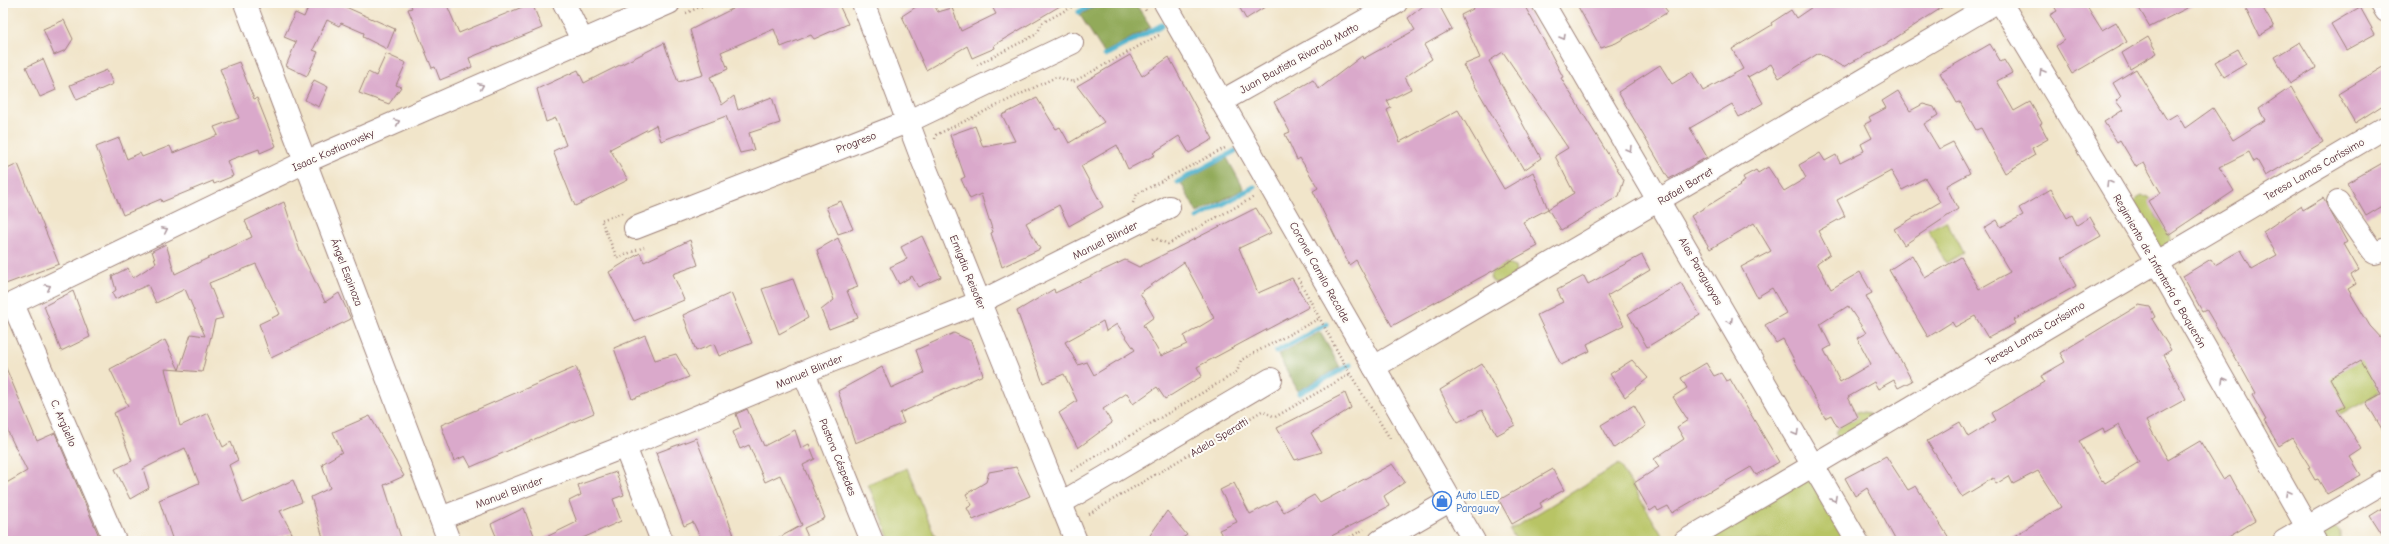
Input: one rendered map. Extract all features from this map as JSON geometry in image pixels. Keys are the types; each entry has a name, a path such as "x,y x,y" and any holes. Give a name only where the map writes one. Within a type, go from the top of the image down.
{"street":[{"name":"Ángel Espinoza","path":"245,3 449,541"},
{"path":"564,3 582,42"},
{"name":"Isaac Kostianovsky","path":"8,306 305,162 669,3"},
{"name":"Emigdia Reisofer","path":"863,3 907,122 1076,541"},
{"name":"Coronel Camilo Recalde","path":"1165,3 1474,541"},
{"name":"Juan Bautista Rivarola Matto","path":"1222,101 1396,3"},
{"name":"Alas Paraguayas","path":"1543,3 1660,201 1857,541"},
{"name":"Rafael Barret","path":"1374,367 1660,201 1995,3"},
{"name":"Regimiento de Infantería 6 Boquerón","path":"2001,3 2156,261 2311,534"},
{"path":"2382,3 2386,11"},
{"name":"Progreso","path":"635,228 907,122 1072,43"},
{"name":"Teresa Lamas Caríssimo","path":"1685,541 2156,261 2386,127"},
{"path":"2338,202 2372,251 2375,253 2386,249"},
{"name":"Manuel Blinder","path":"441,518 625,447 980,302 1169,207"},
{"name":"C. Argüello","path":"8,306 115,541"},
{"name":"Pastora Céspedes","path":"804,373 872,541"},
{"path":"1061,503 1271,379"},
{"path":"625,447 662,541"},
{"path":"2284,541 2311,534 2386,481"},
{"path":"1380,541 1451,500"}],"path":[{"path":"976,66 1037,34 1042,23 1079,3"},
{"path":"936,135 1056,77 1073,82 1161,34"},
{"path":"934,130 936,135 934,141"},
{"path":"1137,194 1227,146"},
{"name":"Manuel Blinder","path":"1148,241 1155,238 1168,244 1254,197"},
{"name":"Coronel Camilo Recalde","path":"1071,471 1237,372 1241,360 1320,318 1350,374 1395,446"},
{"name":"Adela Speratti","path":"1087,509 1089,514 1262,411 1275,417 1350,374"}],"green space":[{"path":"1101,3 1135,3 1151,27 1104,53 1080,15"},
{"path":"1227,158 1244,189 1197,213 1181,183"},
{"path":"2141,195 2149,197 2154,203 2156,216 2170,234 2171,240 2161,256 2133,203"},
{"path":"1946,221 1963,253 1946,263 1928,230"},
{"path":"1507,264 1515,267 1516,273 1502,284 1493,282 1490,277 1494,269 1498,266"},
{"path":"1320,332 1340,367 1298,391 1278,355"},
{"path":"2359,346 2382,391 2335,417 2312,371"},
{"path":"1857,412 1869,414 1874,421 1839,441 1836,432 1845,420"},
{"path":"1619,464 1662,535 1652,541 1517,541 1510,530"},
{"path":"907,468 937,541 891,541 868,484"},
{"path":"1808,473 1847,541 1696,541"},
{"path":"2332,522 2333,527 2340,531 2340,541 2317,541"}],"building":[{"path":"310,3 337,3 395,29 387,49 363,37 364,33 341,23 339,26 327,20 313,50 318,52 307,76 286,66 296,42 284,37 295,13 304,17"},
{"path":"410,3 446,3 459,33 532,3 542,28 469,58 472,67 440,80 435,67 432,68 408,9 412,8"},
{"path":"744,3 838,3 848,24 814,39 811,35 781,47 774,29 721,52 728,69 710,77 722,105 734,96 738,110 772,97 780,123 749,133 754,150 740,153 726,116 661,141 656,125 610,149 628,180 575,206 553,151 566,145 556,118 546,122 537,89 578,70 584,83 664,43 678,82 703,75 690,30"},
{"path":"922,3 933,3 938,12 952,8 961,31 996,14 990,3 1065,3 994,45 995,48 972,58 967,46 926,70 902,16"},
{"path":"1237,3 1271,3 1246,19"},
{"path":"1427,3 1438,3 1452,29 1424,45 1432,59 1405,77 1411,89 1387,101 1391,108 1387,110 1400,142 1458,110 1504,189 1533,172 1548,209 1523,222 1538,246 1392,326 1356,260 1349,265 1313,191 1318,188 1300,158 1297,160 1285,134 1290,132 1274,102 1313,80 1319,89 1362,56 1363,59 1415,30 1408,18"},
{"path":"1470,3 1523,3 1563,77 1561,78 1624,180 1619,196 1561,230 1548,209 1574,193 1555,156 1568,148 1503,52 1489,61 1541,158 1524,170 1463,65 1480,58 1461,15 1473,9"},
{"path":"1576,3 1661,3 1668,12 1616,43 1601,48"},
{"path":"1818,3 1949,3 1886,44 1843,67 1819,53 1779,78 1771,64 1748,77 1763,103 1739,117 1732,104 1690,128 1707,157 1669,179 1618,92 1660,65 1672,84 1692,72 1703,91 1743,69 1732,49 1772,25 1771,23 1791,10 1796,18"},
{"path":"2052,3 2085,3 2102,30 2116,22 2127,42 2072,74 2056,46 2064,40 2050,15 2057,11"},
{"path":"2136,3 2197,3 2150,27"},
{"path":"2243,3 2260,3 2274,27 2259,36"},
{"path":"2360,7 2375,34 2346,50 2331,24"},
{"path":"64,20 73,39 66,50 54,55 43,29"},
{"path":"2148,37 2157,53 2130,69 2122,53"},
{"path":"2300,42 2316,68 2290,84 2275,57"},
{"path":"1990,44 2001,62 2004,60 2012,73 1997,81 2014,111 2030,102 2042,123 2040,124 2048,139 2032,148 2035,155 2005,173 1981,128 1976,130 1960,102 1957,103 1940,73"},
{"path":"2238,49 2246,64 2224,77 2215,62"},
{"path":"386,54 406,63 396,85 401,87 389,104 359,93 368,72 376,76"},
{"path":"1130,55 1142,76 1169,57 1213,139 1189,153 1179,136 1153,153 1155,155 1128,169 1117,145 1081,166 1103,207 1069,226 1059,205 1026,223 1040,249 1002,267 981,194 970,199 961,179 965,177 950,135 975,126 983,147 1015,141 1002,115 1037,98 1056,129 1060,127 1069,143 1104,122 1077,86"},
{"path":"43,59 56,90 40,97 26,67"},
{"path":"239,62 254,99 257,98 276,146 260,153 259,149 227,161 233,176 214,184 213,181 162,202 161,199 123,215 96,147 119,138 127,159 140,153 142,157 170,146 173,153 218,135 214,127 239,118 220,69"},
{"path":"2386,65 2386,103 2355,123 2338,94"},
{"path":"2136,69 2167,120 2177,114 2185,128 2213,108 2233,140 2265,120 2259,109 2291,87 2323,142 2266,176 2257,160 2254,162 2249,152 2219,167 2234,191 2168,235 2148,201 2161,193 2144,163 2136,167 2120,140 2117,142 2104,122 2123,110 2116,101 2121,97 2113,83"},
{"path":"107,70 113,84 77,100 70,85"},
{"path":"314,80 328,87 319,107 305,100"},
{"path":"1898,91 1910,111 1923,104 1934,107 1938,115 1924,124 1939,149 1953,142 1970,173 1946,186 1958,209 1904,245 1894,229 1940,202 1925,178 1902,190 1891,171 1837,200 1845,216 1818,231 1830,254 1817,263 1831,289 1860,272 1872,293 1866,296 1912,381 1898,388 1894,380 1878,389 1874,382 1848,397 1858,417 1838,428 1831,415 1825,418 1783,339 1776,343 1765,325 1786,313 1772,288 1757,297 1741,267 1771,251 1754,223 1710,249 1691,216 1740,186 1739,185 1745,181 1743,177 1756,170 1758,173 1768,167 1784,191 1806,178 1799,165 1820,153 1825,161 1836,155 1840,163 1864,151 1861,144 1872,138 1865,124 1871,121 1869,117 1886,108 1882,101","holes":["1848,306 1866,333 1857,338 1871,364 1840,382 1824,350 1831,346 1820,324"]},
{"path":"2386,161 2386,204 2366,216 2347,183"},
{"path":"18,164 59,264 3,285 3,171"},
{"path":"2051,189 2067,218 2072,215 2077,225 2090,217 2101,236 2062,258 2076,286 2014,320 2016,323 1988,338 1975,316 1955,327 1952,322 1928,337 1889,270 1912,255 1925,278 1961,257 1979,289 2010,272 1984,228 1997,220 2001,227 2023,215 2019,208"},
{"path":"2323,198 2347,242 2344,244 2359,270 2351,275 2356,284 2348,289 2370,326 2383,340 2386,353 2386,436 2366,402 2381,394 2361,360 2330,378 2345,406 2337,410 2362,449 2350,457 2361,475 2327,494 2318,479 2315,480 2308,468 2310,467 2292,438 2279,446 2264,421 2266,420 2252,395 2256,393 2241,366 2240,367 2206,309 2202,311 2183,276 2211,259 2215,265 2241,250 2252,269 2277,255 2263,232 2301,206 2303,210"},
{"path":"841,201 853,229 838,234 826,207"},
{"path":"284,202 299,248 325,302 339,293 351,319 271,358 259,324 280,314 256,264 209,283 223,318 215,320 202,372 179,370 191,334 205,336 185,289 156,303 148,285 115,299 112,293 116,290 112,276 128,268 133,278 156,263 152,251 166,244 175,274 252,237 245,221"},
{"path":"1256,208 1271,233 1239,248 1258,293 1292,278 1309,307 1197,367 1202,376 1165,399 1157,387 1133,404 1127,393 1103,409 1112,423 1078,448 1059,413 1077,401 1064,374 1043,383 1017,311 1054,289 1055,293 1125,260 1139,267","holes":["1184,262 1214,318 1184,336 1187,344 1161,356 1143,325 1154,317 1140,293","1103,321 1106,331 1117,324 1135,350 1094,375 1087,362 1078,365 1065,342"]},
{"path":"922,236 941,277 918,287 912,276 899,284 890,267 907,259 901,247"},
{"path":"838,238 858,287 847,291 858,318 829,329 821,310 834,300 817,250"},
{"path":"690,240 698,265 673,274 684,300 634,321 609,272 640,253 644,262"},
{"path":"1642,255 1650,270 1607,296 1624,325 1587,344 1590,351 1561,365 1537,315 1563,302 1557,290 1584,276 1588,284"},
{"path":"793,279 808,318 779,334 762,289"},
{"path":"1681,283 1700,315 1647,347 1628,314"},
{"path":"73,291 90,337 61,351 44,306"},
{"path":"731,293 752,343 719,356 714,344 696,351 683,315"},
{"path":"2139,305 2150,307 2155,317 2152,319 2171,350 2163,355 2186,399 2146,421 2168,460 2200,441 2223,479 2230,475 2255,521 2222,541 2006,541 2061,507 2038,471 2013,484 2009,476 1996,484 1993,478 1962,497 1927,441 1960,422 1968,437 1996,420 1992,413 2044,382 2041,376 2065,362 2060,353","holes":["2119,425 2139,462 2105,483 2103,480 2102,481 2079,441 2103,428 2105,433"]},
{"path":"954,333 971,341 983,375 900,413 904,423 855,443 838,391 882,367 891,388 924,373 916,350"},
{"path":"645,335 655,360 676,354 689,377 632,399 614,348"},
{"path":"165,340 179,370 165,369 180,426 208,413 223,447 231,442 238,460 229,465 243,503 293,480 302,502 280,511 292,533 269,541 173,541 159,500 199,483 185,448 143,469 149,488 130,499 115,469 132,461 114,413 128,406 110,369"},
{"path":"1632,360 1648,378 1625,397 1610,374"},
{"path":"3,361 37,441 55,433 101,541 3,541 3,485 27,471 7,430 3,432"},
{"path":"1706,363 1714,376 1721,373 1726,381 1730,379 1779,462 1756,475 1751,467 1672,513 1668,506 1658,511 1656,507 1650,511 1634,483 1659,467 1654,459 1684,439 1677,427 1688,420 1673,397 1687,388 1681,378"},
{"path":"1482,364 1515,425 1497,435 1482,410 1458,422 1440,390"},
{"path":"576,367 594,413 471,467 465,456 454,461 441,425"},
{"path":"1345,393 1351,408 1311,433 1322,452 1295,460 1277,428"},
{"path":"1634,405 1646,426 1614,448 1601,425"},
{"path":"747,409 764,446 795,430 801,448 809,444 815,459 803,465 825,518 804,528 810,541 773,541 802,525 780,475 765,482 749,445 740,449 733,432 741,428 736,414"},
{"path":"370,416 404,476 384,485 402,541 324,541 311,497 330,488 322,464 342,452 333,432"},
{"path":"696,438 734,535 722,541 702,541 693,522 684,526 656,453"},
{"path":"1886,456 1908,490 1916,486 1951,541 1896,541 1867,488 1855,496 1845,478"},
{"path":"1392,464 1405,482 1384,496 1389,506 1322,541 1225,541 1219,530 1237,522 1220,490 1234,483 1250,514 1276,501 1284,512 1314,495 1320,503"},
{"path":"1016,467 1030,496 973,520 967,508 972,505 966,494 986,482 989,472"},
{"path":"1553,469 1564,490 1540,503 1542,507 1512,524 1499,500"},
{"path":"616,472 624,495 613,499 621,521 576,541 538,541 577,522 569,501 581,495 578,485"},
{"path":"2386,506 2386,541 2370,516"},
{"path":"524,508 536,541 498,541 491,524"},
{"path":"1167,511 1187,535 1178,541 1146,541"}],"waterway":[{"path":"1079,12 1095,3"},
{"path":"1105,55 1162,25"},
{"path":"1178,182 1235,151"},
{"path":"1197,218 1254,187"},
{"path":"1276,352 1327,324"},
{"path":"1300,393 1350,365"}],"place":[{"name":"Auto LED Paraguay","path":"1442,501"}]}
